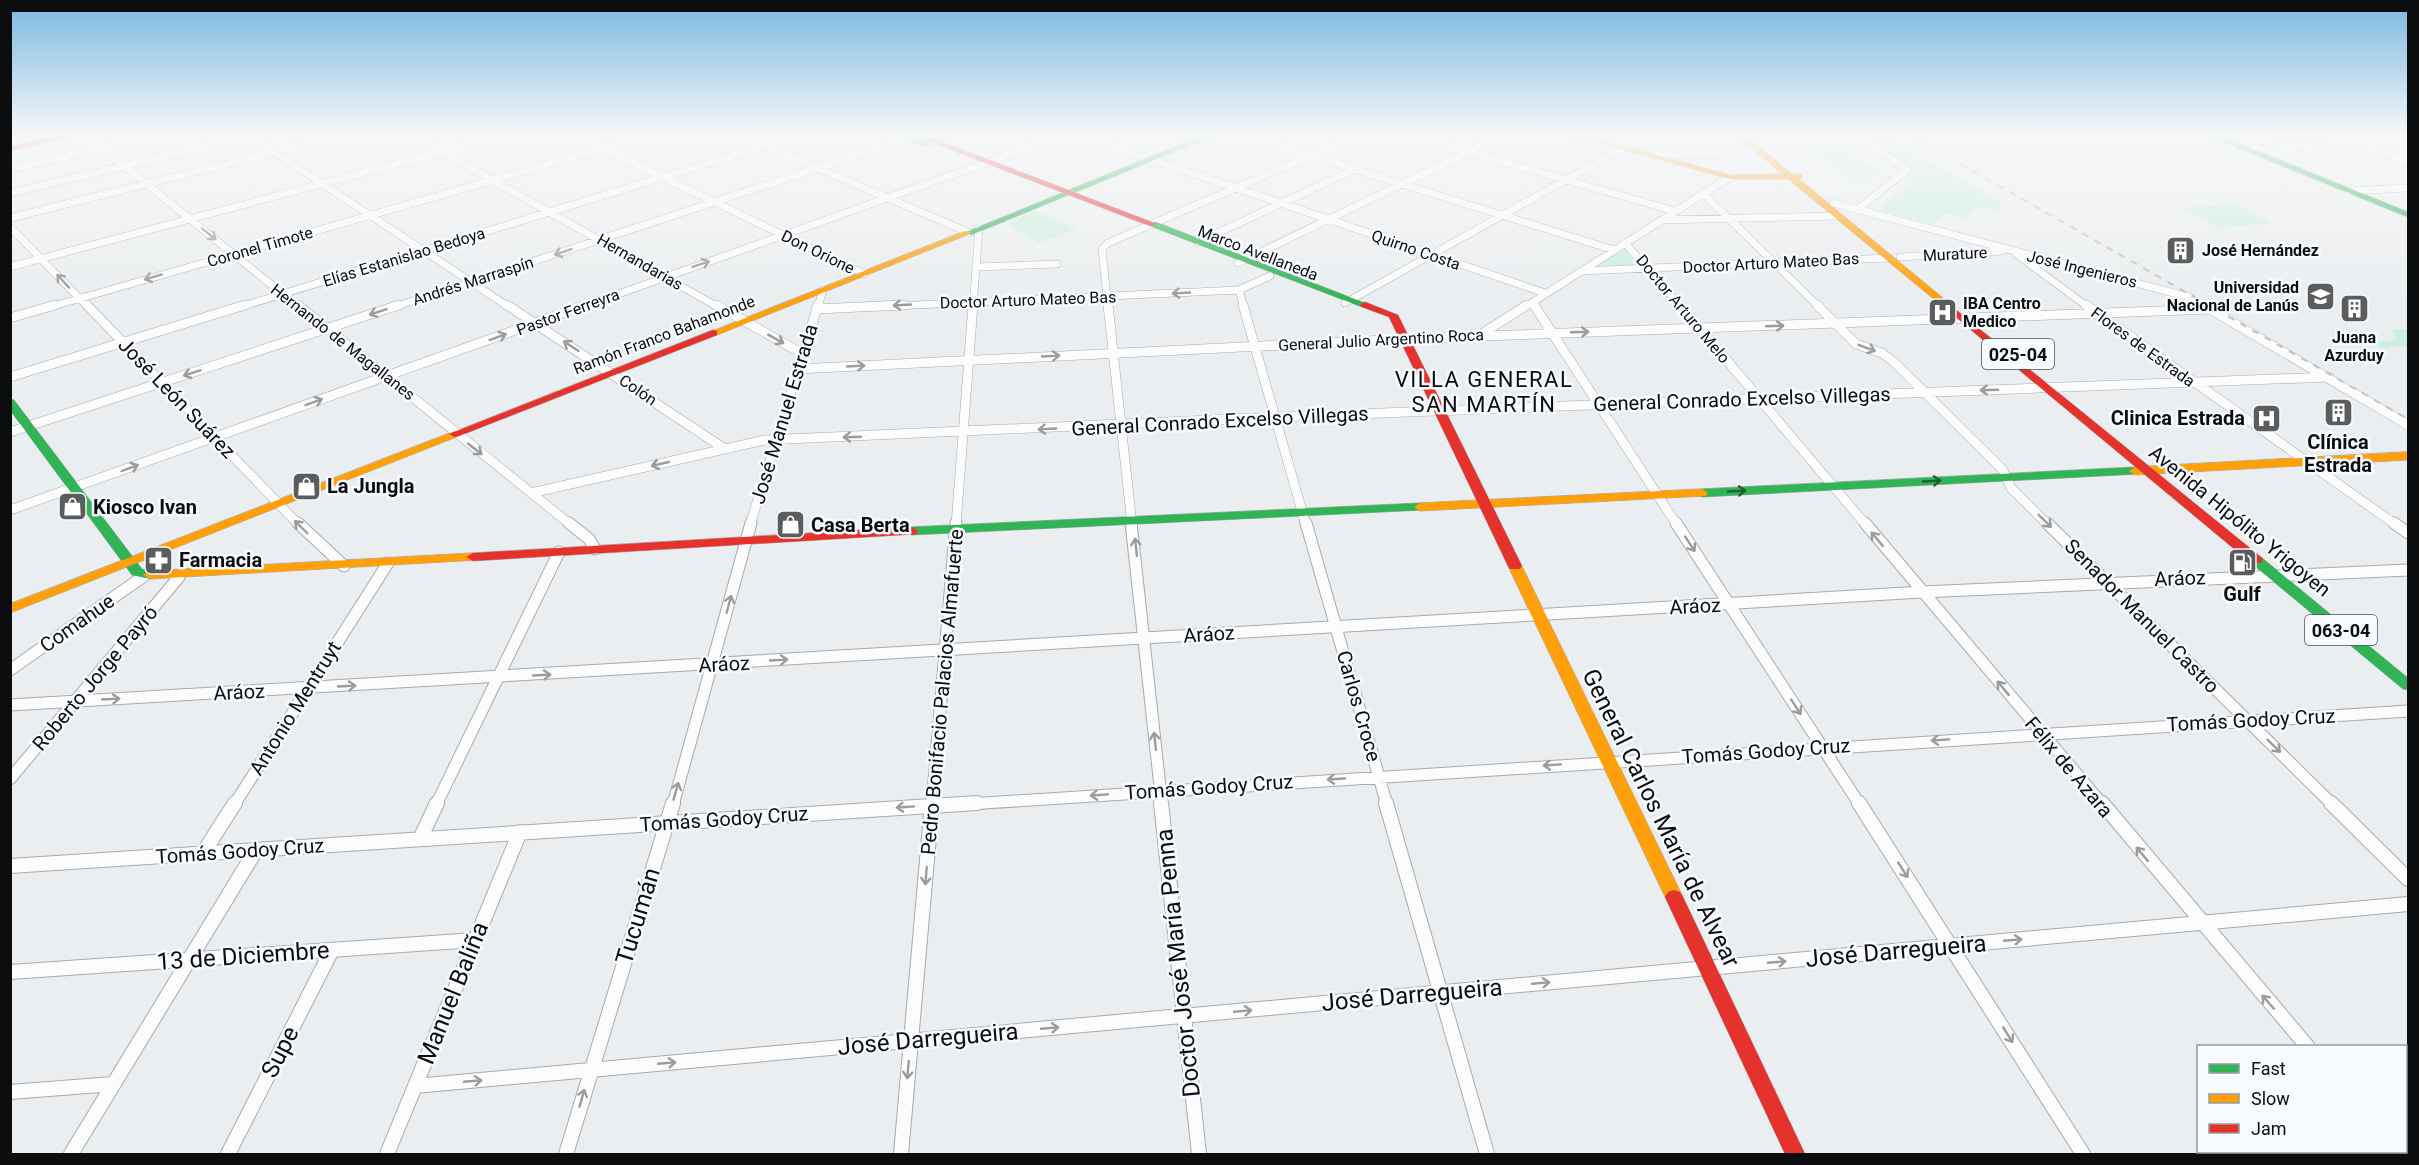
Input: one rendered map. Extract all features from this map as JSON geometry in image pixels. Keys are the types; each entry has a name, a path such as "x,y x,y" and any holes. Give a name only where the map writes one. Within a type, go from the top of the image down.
{"main road":[{"name":"Marco Avellaneda","path":"1054,190 1348,301"},
{"name":"Ramón Franco Bahamonde","path":"10,609 454,433 975,231 1073,190"},
{"name":"Avenida Hipólito Yrigoyen","path":"1812,190 2281,574 2409,685"},
{"path":"2352,191 2409,214"},
{"name":"Marco Avellaneda","path":"1148,226 1198,242 1243,261 1270,276 1391,313 1399,324 1441,411"},
{"path":"10,402 130,562 144,576 179,577 746,539 1832,487 2409,456"},
{"name":"General Carlos María de Alvear","path":"1441,411 1795,1155"},
{"name":"Avenida Hipólito Yrigoyen","path":"2281,574 2409,671"}],"street":[{"path":"10,218 121,190"},
{"name":"Hernando de Magallanes","path":"155,190 388,376 454,433 589,539 595,549"},
{"path":"10,267 298,190"},
{"name":"Colón","path":"332,190 724,449"},
{"name":"Coronel Timote","path":"10,318 456,190"},
{"name":"Hernandarias","path":"511,190 803,354"},
{"name":"Elías Estanislao Bedoya","path":"10,378 622,190"},
{"name":"Don Orione","path":"690,190 864,274"},
{"name":"Andrés Marraspín","path":"10,432 752,190"},
{"path":"870,190 975,231"},
{"name":"Pastor Ferreyra","path":"10,510 910,190"},
{"path":"1148,226 1231,190"},
{"name":"Quirno Costa","path":"1243,190 1545,293"},
{"path":"1198,242 1307,190"},
{"path":"1243,261 1390,190"},
{"path":"1423,190 1614,250"},
{"path":"1348,301 1547,190"},
{"path":"1599,190 1675,211"},
{"path":"1479,336 1709,190"},
{"path":"1858,209 1881,190"},
{"path":"2352,191 2364,190"},
{"name":"Senador Manuel Castro","path":"1703,194 1710,197 1856,344 1888,357 2008,477 2011,488 2409,879"},
{"name":"José Ingenieros","path":"1661,220 1733,220 1858,209 2184,295 2409,425"},
{"name":"Doctor José María Penna","path":"1148,226 1108,243 1102,249 1133,520 1198,1155"},
{"name":"José León Suárez","path":"10,227 216,437 277,504 344,566"},
{"name":"Pedro Bonifacio Palacios Almafuerte","path":"901,1155 970,360 977,267 975,231"},
{"name":"Doctor Arturo Melo","path":"1625,243 1832,487"},
{"name":"Murature","path":"1895,257 2011,251"},
{"name":"Flores de Estrada","path":"2011,251 2193,383 2409,533"},
{"name":"Doctor Arturo Mateo Bas","path":"1581,271 1895,257"},
{"path":"977,267 1057,264"},
{"path":"1239,290 1270,276"},
{"name":"José Manuel Estrada","path":"746,539 823,290"},
{"name":"Doctor Arturo Mateo Bas","path":"816,309 1239,290"},
{"name":"Carlos Croce","path":"1239,290 1305,512 1488,1155"},
{"path":"1532,302 1952,946 2083,1155"},
{"name":"General Julio Argentino Roca","path":"797,369 1406,339 2211,309"},
{"name":"General Conrado Excelso Villegas","path":"531,493 724,449 776,440 1276,417 2329,378"},
{"name":"Félix de Azara","path":"1832,487 2305,1045"},
{"name":"Tucumán","path":"566,1155 590,1070 668,823 746,539"},
{"path":"420,839 559,552"},
{"name":"Antonio Mentruyt","path":"203,853 388,563"},
{"name":"Aráoz","path":"10,705 1922,592 2409,570"},
{"name":"Comahue","path":"10,670 144,576"},
{"name":"Roberto Jorge Payró","path":"10,779 179,577"},
{"name":"Tomás Godoy Cruz","path":"10,866 2040,733 2409,711"},
{"name":"Manuel Baliña","path":"387,1155 519,832"},
{"path":"71,1155 256,850"},
{"name":"José Darregueira","path":"415,1086 2409,904"},
{"name":"13 de Diciembre","path":"10,972 475,940"},
{"name":"Supe","path":"228,1155 332,950"},
{"path":"10,1092 113,1084"}],"green space":[{"path":"1902,190 1980,190 2000,202 1998,211 1981,206 1965,218 1946,213 1932,224 1878,210"},
{"path":"2235,204 2272,223 2219,228 2182,208"},
{"path":"1035,211 1077,229 1038,243 1006,223"},
{"path":"1624,248 1638,266 1592,268"},
{"path":"2392,330 2408,331 2408,349 2403,346 2383,348 2374,345 2374,341 2390,341 2396,337"}],"railway":[{"path":"2007,190 2408,419"}],"traffic: fast":[{"path":"968,233 1074,190"},
{"path":"2347,190 2408,215"},
{"path":"1153,224 1365,305"},
{"path":"10,402 137,572 150,575"},
{"path":"1702,493 2135,471"},
{"path":"912,531 1420,507"},
{"path":"2256,560 2408,685"}],"traffic: slow":[{"path":"1807,190 1944,303"},
{"path":"713,333 968,233"},
{"path":"10,609 455,434"},
{"path":"2135,471 2408,456"},
{"path":"1420,507 1702,493"},
{"path":"150,575 473,557"},
{"path":"1515,566 1674,897"}],"traffic: jam":[{"path":"1064,190 1153,224"},
{"path":"1944,303 2256,560"},
{"path":"1365,305 1393,315 1515,566"},
{"path":"455,434 713,333"},
{"path":"473,557 912,531"},
{"path":"1674,897 1795,1154"}],"place":[{"name":"José Hernández","path":"2181,250"},
{"name":"Universidad Nacional de Lanús","path":"2320,296"},
{"name":"Juana Azurduy","path":"2354,309"},
{"name":"IBA Centro Medico","path":"1942,312"},
{"name":"Clínica Estrada","path":"2338,412"},
{"name":"Clinica Estrada","path":"2266,418"},
{"name":"La Jungla","path":"306,486"},
{"name":"Kiosco Ivan","path":"72,507"},
{"name":"Casa Berta","path":"790,525"},
{"name":"Farmacia","path":"158,560"},
{"name":"Gulf","path":"2242,563"}],"district":[{"name":"VILLA GENERAL SAN MARTÍN","path":"1484,392"}]}
